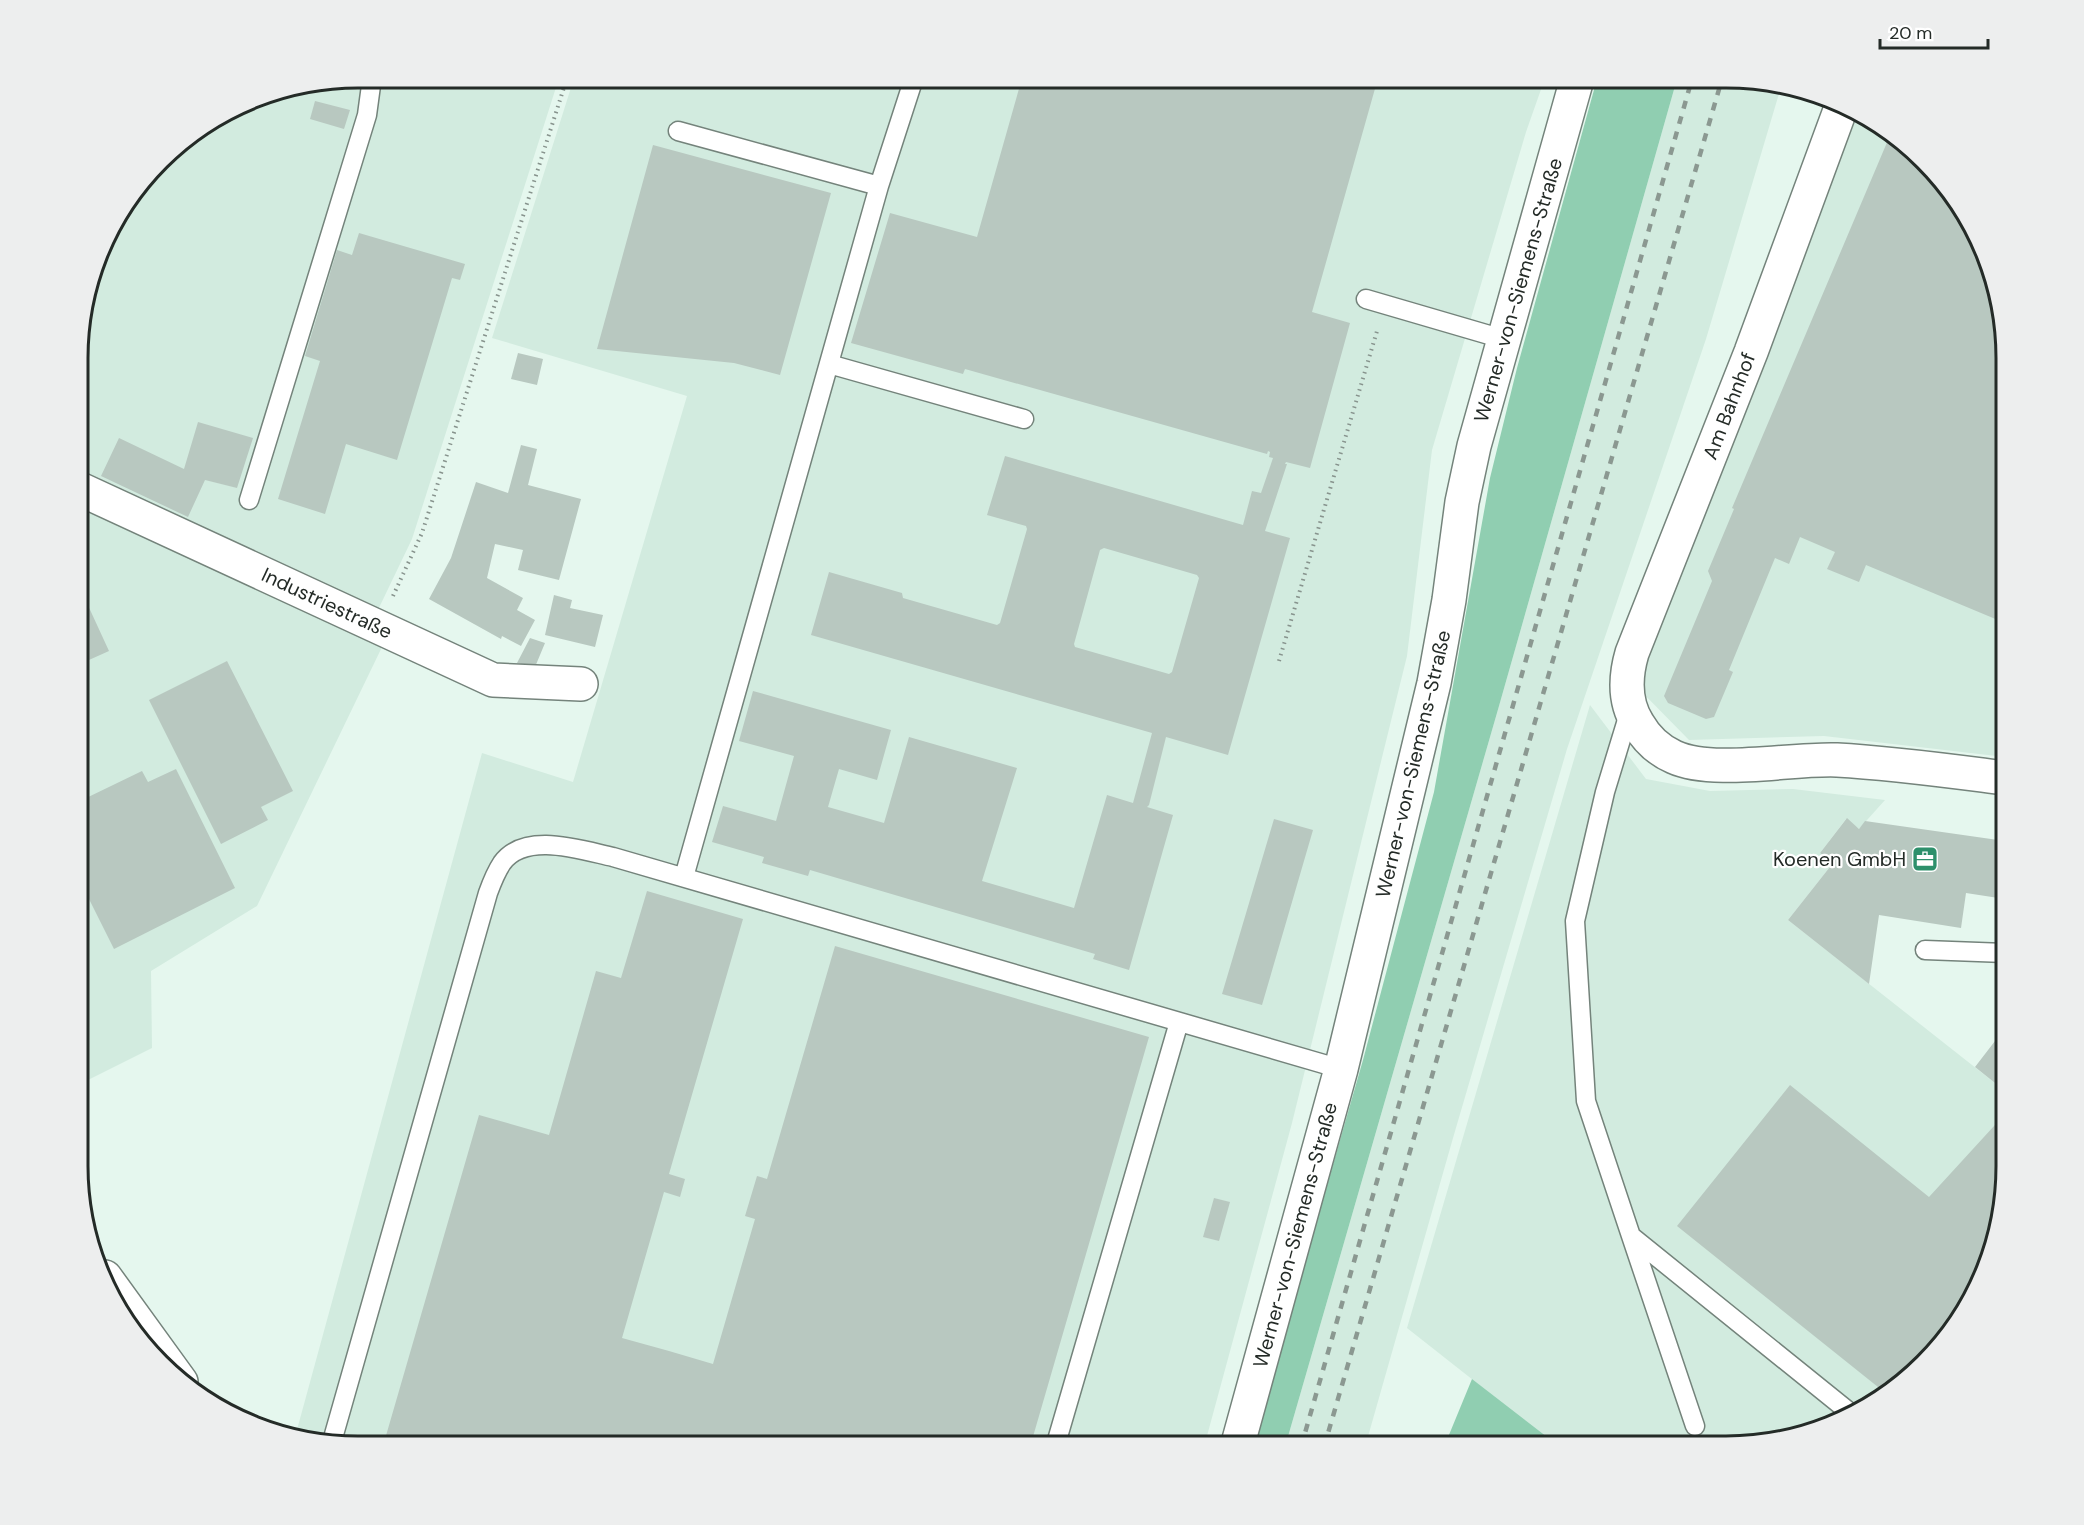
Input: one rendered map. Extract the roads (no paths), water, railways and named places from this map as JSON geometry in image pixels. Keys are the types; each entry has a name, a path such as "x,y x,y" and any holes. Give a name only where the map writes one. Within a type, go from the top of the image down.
{"street":[{"name":"Werner-von-Siemens-Straße","path":"1240,1436 1341,1069 1434,683 1449,600 1462,502 1477,436 1574,88"},
{"name":"Am Bahnhof","path":"1630,708 1627,676 1632,653 1751,352 1839,113"},
{"name":"Industriestraße","path":"88,493 493,680 581,684"},
{"path":"1630,708 1641,729 1654,744 1675,758 1693,763 1724,765 1836,760 1996,777"}],"lane":[{"path":"249,500 367,115 371,88"},
{"path":"684,877 879,186 911,88"},
{"path":"678,131 879,186"},
{"path":"1366,299 1503,339"},
{"path":"829,364 1024,419"},
{"path":"1630,708 1605,792 1575,921 1586,1101 1695,1426"},
{"path":"334,1435 488,893 503,861 516,851 545,844 613,857 1341,1069"},
{"path":"1925,950 1996,953"},
{"path":"1058,1436 1179,1022"},
{"path":"1631,1236 1846,1408"}],"railway":[{"path":"1304,1436 1689,88"},
{"path":"1327,1436 1719,88"}],"place":[{"name":"Koenen GmbH","path":"1925,859"}]}
